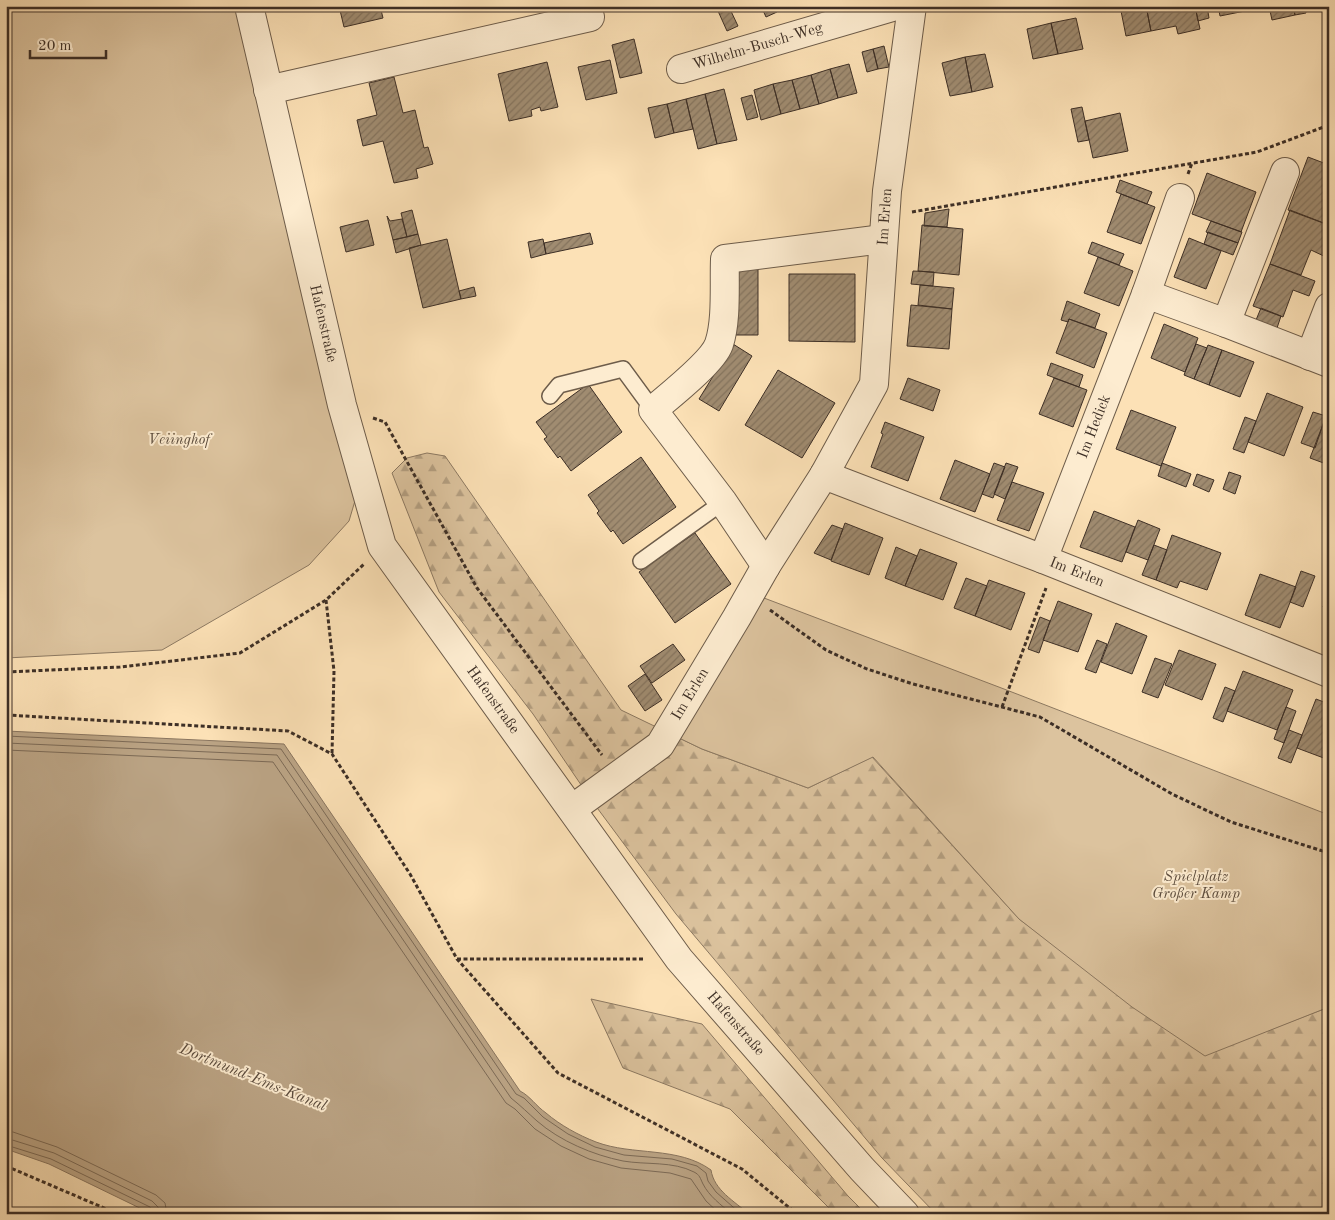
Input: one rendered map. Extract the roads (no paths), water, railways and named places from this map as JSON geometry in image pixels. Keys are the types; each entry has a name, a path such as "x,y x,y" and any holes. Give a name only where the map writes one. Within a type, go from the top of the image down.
{"street":[{"name":"Hafenstraße","path":"249,6 342,405 382,546 678,959 862,1169 905,1214"},
{"name":"Wilhelm-Busch-Weg","path":"681,69 898,7"},
{"name":"Im Erlen","path":"572,809 660,745 766,566 824,475 874,384 898,7"},
{"path":"268,90 590,17"},
{"path":"1226,323 1285,172"},
{"name":"Im Hedick","path":"1049,562 1180,198"},
{"path":"766,566 723,502 653,410 701,368 718,346 722,324 724,259 884,228"},
{"path":"1146,294 1319,360 1329,306"},
{"name":"Im Erlen","path":"824,475 1329,673"}],"lane":[{"path":"550,396 559,385 623,369 653,410"},
{"path":"641,561 723,502"}],"water":[{"name":"Dortmund-Ems-Kanal","path":"6,731 284,744 520,1091 557,1122 596,1142 625,1149 670,1154 698,1162 711,1170 720,1189 749,1214 152,1214 49,1164 6,1149"}],"park label":[{"name":"Veiinghof","path":"179,440"},
{"name":"Spielplatz Großer Kamp","path":"1196,886"}]}
